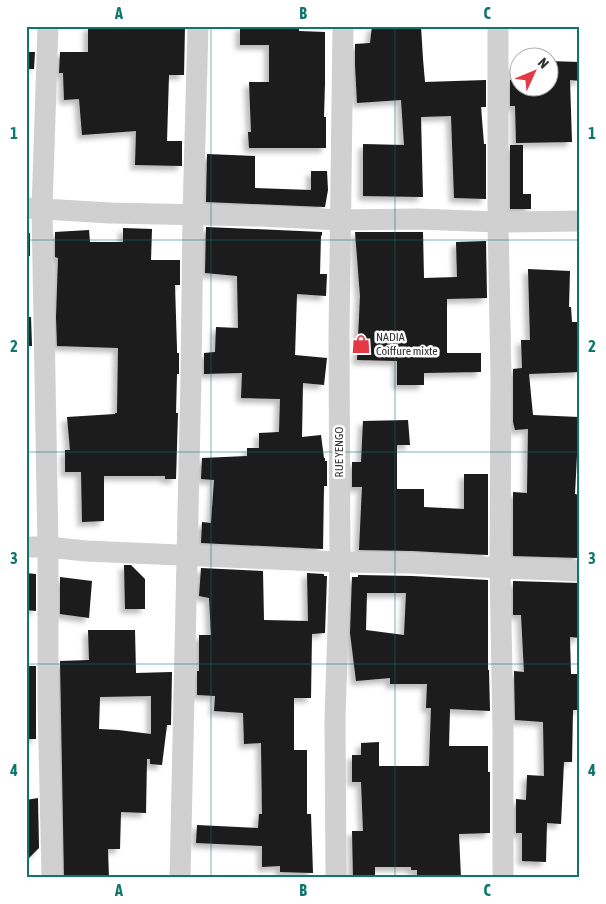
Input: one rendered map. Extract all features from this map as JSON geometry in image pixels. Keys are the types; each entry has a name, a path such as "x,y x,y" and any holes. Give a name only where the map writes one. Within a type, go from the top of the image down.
{"street":[{"path":"48,26 34,209 48,547 48,701 52,878"},
{"path":"180,878 198,26"},
{"name":"RUE YENGO","path":"336,878 343,26"},
{"path":"498,26 503,878"},
{"path":"34,209 341,220 580,221"},
{"path":"26,547 580,571"}],"building":[{"path":"88,26 185,26 184,75 169,75 167,141 182,141 182,166 135,165 136,131 82,135 79,99 64,100 63,73 59,73 60,52 88,52"},
{"path":"240,26 299,26 299,31 325,32 324,117 326,117 326,148 249,148 248,132 251,132 249,82 269,82 269,45 240,45"},
{"path":"372,26 421,26 425,82 486,80 486,107 481,107 484,144 486,144 486,199 454,198 451,116 421,117 423,197 363,196 363,144 404,145 401,100 357,103 355,44 370,43"},
{"path":"26,52 35,52 34,69 26,69"},
{"path":"558,61 580,62 580,81 570,80 572,142 516,143 515,106 510,106 510,98 558,98"},
{"path":"510,145 523,145 523,194 531,194 531,209 510,209"},
{"path":"207,154 255,156 255,188 311,190 311,171 327,171 328,190 325,207 206,202"},
{"path":"206,227 322,232 320,274 327,274 326,296 297,294 295,355 327,358 324,385 303,383 302,437 321,435 324,458 327,461 327,486 324,486 323,549 201,543 202,522 211,523 214,480 201,479 202,458 247,456 247,448 259,448 259,433 279,432 280,399 241,398 242,373 204,374 204,353 215,352 216,327 238,328 237,276 205,273"},
{"path":"123,228 152,229 151,260 180,260 180,285 175,285 177,353 179,353 176,413 178,413 176,479 165,479 165,476 104,476 104,521 82,522 81,472 65,472 65,450 70,450 67,417 117,413 118,348 57,346 58,258 55,257 55,232 89,230 90,242 123,242"},
{"path":"355,232 423,232 424,278 457,277 456,242 486,241 487,298 447,299 447,353 481,353 481,372 424,373 424,385 397,385 397,361 357,360 360,296"},
{"path":"30,233 30,256 26,256 26,234"},
{"path":"528,269 570,271 569,307 571,307 572,322 580,322 580,372 529,374 533,415 579,417 575,494 580,495 580,558 513,556 513,492 527,493 528,429 515,430 513,422 513,369 522,368 521,340 530,340"},
{"path":"26,317 31,317 32,346 26,346"},
{"path":"408,420 410,445 397,445 397,489 424,489 424,507 464,509 464,474 488,474 488,555 359,550 362,487 352,487 352,462 361,462 363,421"},
{"path":"124,565 131,565 145,579 145,609 125,609"},
{"path":"201,568 263,571 264,620 308,621 307,573 324,574 324,576 327,576 325,633 312,634 311,698 294,698 294,750 307,750 307,814 311,814 313,873 280,872 280,866 262,867 262,846 196,843 197,825 258,828 259,814 262,814 261,743 244,744 243,713 214,711 215,696 197,695 199,635 211,635 209,598 199,596"},
{"path":"26,573 36,574 36,611 26,610"},
{"path":"358,575 412,576 488,580 490,711 450,709 449,746 488,746 488,772 490,772 490,833 459,834 461,878 417,878 417,870 411,870 411,867 375,867 375,878 353,878 352,831 363,831 361,782 352,782 352,755 361,755 361,743 379,742 379,766 429,766 431,708 426,708 427,684 390,684 390,678 356,681 350,633 352,577 358,577","holes":["367,593 406,593 404,635 366,630"]},
{"path":"60,577 92,581 89,618 60,614"},
{"path":"513,581 580,583 580,638 570,637 571,674 580,674 580,710 573,710 572,762 564,762 561,824 547,823 546,862 522,861 522,833 516,833 516,799 526,800 527,775 544,776 543,722 515,720 514,671 524,672 521,615 513,615"},
{"path":"88,630 135,630 136,673 172,672 171,725 167,725 162,765 150,764 150,759 147,759 146,813 121,812 120,849 108,849 109,878 64,878 60,661 89,660","holes":["151,696 151,734 99,729 100,697"]},
{"path":"26,666 36,666 36,739 26,739"},
{"path":"38,798 39,848 26,861 26,800"}],"place":[{"name":"NADIA Coiffure mixte","path":"361,344"}]}
